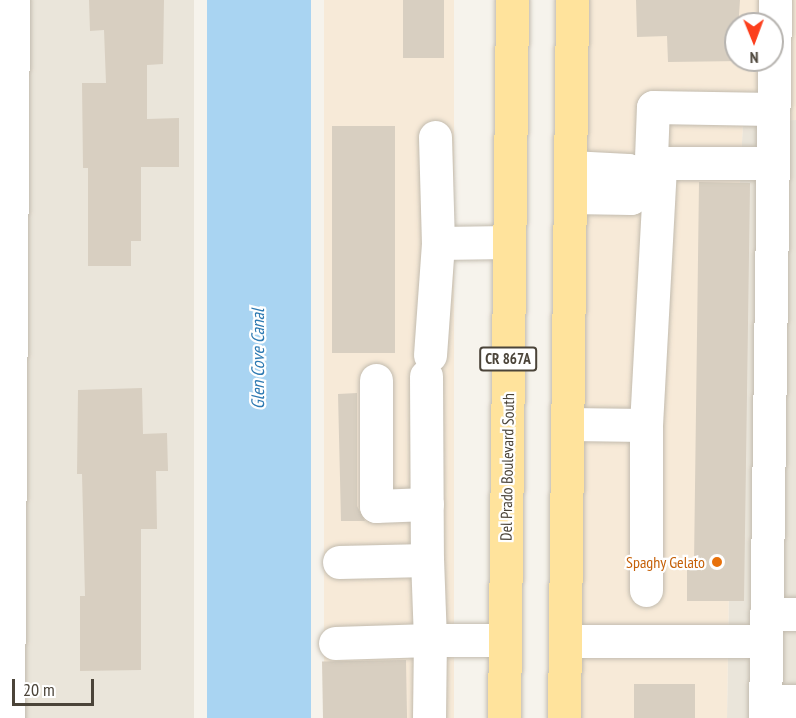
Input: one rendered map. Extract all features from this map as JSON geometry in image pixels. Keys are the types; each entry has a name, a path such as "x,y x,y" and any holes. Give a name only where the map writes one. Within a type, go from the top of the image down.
{"main road":[{"name":"Del Prado Boulevard South","path":"504,718 512,0"},
{"path":"564,718 572,0"}],"street":[{"path":"9,718 14,0"},
{"path":"775,0 770,164 775,707"},
{"path":"646,590 646,425 652,107 772,109"},
{"path":"429,718 428,365 438,243 435,137"},
{"path":"570,182 631,198 650,184 660,163 770,164"},
{"path":"438,243 509,242"},
{"path":"376,380 376,506 427,504"},
{"path":"568,424 646,425"},
{"path":"339,561 427,560"},
{"path":"565,641 776,623"},
{"path":"335,643 505,640"}],"shaded area":[{"path":"0,0 194,0 194,718 0,718"},
{"path":"324,0 454,0 454,718 324,718"},
{"path":"587,0 796,0 796,120 743,122 733,325 727,718 579,718"},
{"path":"796,120 796,718 727,718 733,325 743,122"}],"water":[{"name":"Glen Cove Canal","path":"207,0 311,0 311,718 207,718"}],"building":[{"path":"89,0 164,0 163,64 147,65 147,119 179,118 179,167 141,167 141,241 131,241 131,266 88,266 88,168 83,168 82,83 106,83 104,30 90,31"},
{"path":"403,0 444,0 444,58 403,58"},
{"path":"636,0 740,0 739,12 724,12 724,61 668,62 667,36 637,37"},
{"path":"332,126 395,126 395,353 332,353"},
{"path":"699,182 750,183 744,601 687,601 687,562 694,563"},
{"path":"142,388 143,434 167,433 168,471 156,471 157,529 141,529 141,670 80,671 80,596 85,596 82,474 77,474 78,390"},
{"path":"357,393 357,506 365,521 341,521 338,394"},
{"path":"406,660 407,718 323,718 322,661"},
{"path":"634,684 695,684 695,718 634,718"}],"place":[{"name":"Spaghy Gelato","path":"717,562"}]}
